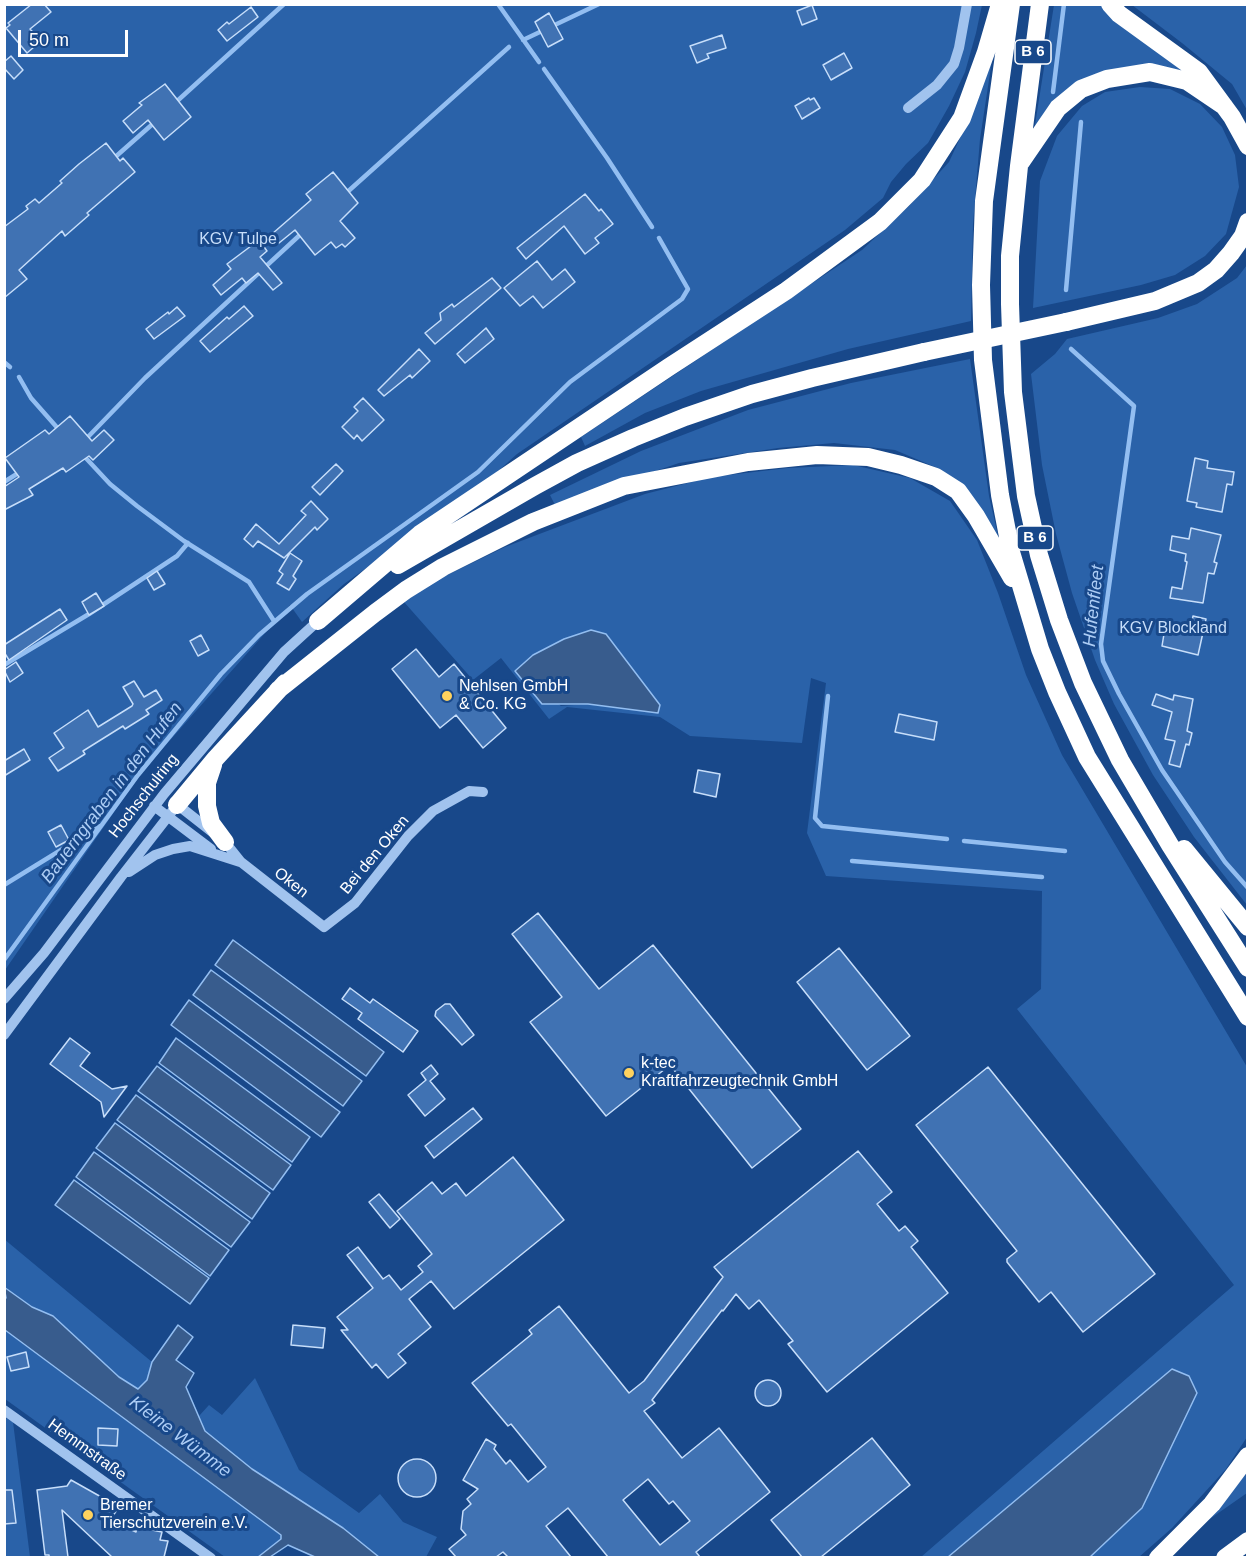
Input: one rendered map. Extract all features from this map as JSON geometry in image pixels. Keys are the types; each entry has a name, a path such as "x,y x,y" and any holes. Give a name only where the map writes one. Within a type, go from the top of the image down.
{"highway":[{"path":"318,621 420,534 786,291 880,222 922,180 962,118 986,52 1000,4"},
{"name":"B 6","path":"1011,4 984,201 981,285 983,360 1000,495 1011,552 1044,659 1087,758 1248,1017"},
{"name":"B 6","path":"1040,4 1010,256 1013,392 1026,496 1042,566 1078,673 1139,794 1248,968"},
{"path":"1110,4 1119,14 1199,72 1224,106 1248,146"},
{"path":"1019,166 1058,108 1081,90 1107,79 1150,72 1187,81 1224,106"},
{"path":"318,621 406,560 577,463 685,417 752,394 924,352 1155,301 1198,283 1216,270 1231,254 1243,236 1248,222"},
{"path":"278,690 406,590 443,567 533,522 624,486 748,462 817,455 868,457 936,477 958,491 964,499 1025,598"},
{"path":"170,805 216,758 304,660 331,634 460,530"},
{"path":"216,758 207,783 207,806 211,823 222,848"},
{"path":"1139,794 1248,927"},
{"path":"1158,1557 1212,1504 1248,1456"},
{"path":"1225,1557 1248,1541"}],"street":[{"path":"908,108 937,85 954,64 967,4"},
{"name":"Hochschulring","path":"4,1035 284,652 318,621"},
{"name":"Bei den Oken","path":"324,927 355,903 408,836 433,812 469,791 483,792"},
{"name":"Hochschulring","path":"4,999 44,952 154,806 170,805"},
{"name":"Oken","path":"154,806 170,805 324,927"},
{"path":"121,877 155,855 173,849 190,846 222,848"},
{"name":"Hemmstraße","path":"4,1410 211,1557"}],"green space":[{"name":"KGV Tulpe","path":"5,5 982,5 965,72 949,106 928,143 891,182 883,198 845,230 517,454 485,483 344,584 302,622 290,605 141,773 5,970"},
{"path":"1054,5 1101,5 1122,26 1198,78 1114,70 1034,131"},
{"path":"1132,5 1247,5 1247,110 1232,84"},
{"path":"996,34 980,139 973,224 971,321 848,349 701,391 645,413 585,446 581,437 862,250 909,206 949,162 972,112"},
{"path":"1140,87 1170,89 1200,104 1222,127 1235,155 1239,187 1226,234 1205,256 1175,275 1141,285 1033,308 1040,181 1057,136 1082,106 1105,92"},
{"name":"KGV Blockland","path":"1247,265 1247,905 1194,837 1153,775 1114,704 1095,660 1072,593 1056,534 1042,465 1031,374 1055,354 1067,339 1158,318 1197,304 1237,278"},
{"path":"970,359 989,496 1001,549 942,470 895,450 834,443 778,448 679,463 555,505 550,495 641,451 748,410 851,383"},
{"path":"853,465 910,478 950,501 977,540 1026,675 1062,755 1247,1067 1247,1437 1226,1469 1172,1528 1139,1557 1090,1557 1142,1508 1197,1393 1189,1376 1172,1369 948,1557 921,1557 1234,1285 1017,1009 1041,989 1042,891 826,876 807,833 826,683 811,678 802,743 690,736 660,717 567,707 549,719 501,658 473,680 404,602 439,579 505,547 645,494 711,477 788,468","holes":["564,639 658,713 588,704 561,706 516,671 533,655"]},
{"path":"4,1239 152,1362 147,1380 138,1389 119,1377 53,1316 32,1307 5,1287"},
{"path":"4,1330 281,1535 281,1539 258,1557 225,1557 5,1399"},
{"path":"255,1378 299,1470 359,1513 380,1494 403,1522 437,1537 426,1557 379,1557 343,1528 252,1469 205,1431 199,1416 209,1405 222,1415"},
{"path":"4,1417 13,1422 30,1557 5,1557"},
{"path":"1247,1473 1247,1493 1204,1523"}],"water":[{"path":"591,630 606,634 660,705 658,713 588,704 542,704 515,671 533,655 564,639"},
{"path":"233,940 384,1052 366,1076 215,965"},
{"path":"211,970 362,1081 343,1106 193,995"},
{"path":"189,1000 340,1112 321,1137 171,1025"},
{"path":"176,1038 310,1137 292,1162 159,1063"},
{"path":"157,1066 291,1165 273,1190 138,1091"},
{"path":"136,1095 270,1193 252,1219 117,1120"},
{"path":"115,1123 250,1222 231,1247 96,1148"},
{"path":"94,1152 229,1250 210,1276 76,1177"},
{"path":"74,1180 209,1278 190,1304 55,1205"},
{"name":"Kleine Wümme","path":"4,1287 32,1307 53,1316 119,1377 138,1389 147,1380 152,1362 178,1325 193,1337 176,1360 194,1373 186,1387 205,1431 252,1469 343,1528 379,1557 315,1557 288,1545 270,1557 258,1557 281,1539 281,1535 5,1330"},
{"path":"1172,1369 1189,1376 1197,1393 1142,1508 1090,1557 948,1557"}],"building":[{"path":"32,4 44,4 51,12 30,29 41,41 27,53 6,28 10,25 8,23"},
{"path":"812,5 817,19 802,25 797,11"},
{"path":"251,7 258,17 227,41 218,30"},
{"path":"549,13 563,39 548,47 535,22"},
{"path":"722,35 726,48 707,54 709,58 697,63 690,46"},
{"path":"844,53 852,68 831,80 823,65"},
{"path":"11,56 23,70 14,79 4,68 4,62"},
{"path":"165,84 191,117 164,140 148,120 133,133 123,121 142,105 139,103"},
{"path":"809,98 810,100 814,98 820,108 802,119 795,106"},
{"path":"106,143 120,161 123,158 135,172 87,213 89,215 65,236 62,231 19,270 27,279 4,298 4,227 28,209 26,206 35,199 39,203 62,183 60,181"},
{"path":"333,172 358,203 340,221 355,238 345,247 342,244 336,248 331,242 315,255 295,230 279,243 272,234 311,200 306,194"},
{"path":"585,194 613,224 595,238 599,243 585,254 564,226 526,259 517,248"},
{"path":"259,240 267,251 260,257 282,283 273,290 258,273 246,283 242,278 221,295 213,285 231,269 227,264"},
{"path":"537,261 552,280 565,269 575,282 543,308 533,296 520,306 504,288"},
{"path":"492,278 501,288 435,344 425,333 441,320 440,313 452,304 454,307"},
{"path":"244,306 253,316 210,352 200,341 227,317 229,319"},
{"path":"177,307 185,316 154,339 146,329"},
{"path":"486,328 494,339 465,363 457,354"},
{"path":"419,349 430,361 412,378 410,375 384,396 378,390"},
{"path":"363,398 384,420 362,441 357,435 354,439 342,427 358,411 354,407"},
{"path":"70,416 92,441 104,430 114,440 93,460 89,456 66,472 63,468 29,489 33,495 4,510 4,487 19,477 5,458 45,430 49,434"},
{"path":"1195,458 1208,461 1207,468 1234,472 1232,485 1227,484 1222,512 1196,507 1197,503 1187,501"},
{"path":"336,464 343,471 320,495 312,487"},
{"path":"311,501 328,519 317,530 315,527 284,558 258,541 253,547 244,539 256,524 279,544 306,515 301,511"},
{"path":"1191,528 1221,535 1214,562 1217,563 1214,574 1208,573 1203,603 1170,598 1172,587 1182,589 1187,562 1185,561 1186,554 1170,550 1172,536 1189,539"},
{"path":"290,553 302,561 293,576 296,579 289,590 277,583 283,574 279,571"},
{"path":"157,571 165,584 154,590 147,578"},
{"path":"96,593 104,606 89,615 82,602"},
{"path":"60,609 67,620 9,660 4,652 4,645"},
{"path":"1193,616 1206,619 1198,655 1162,646 1165,628 1190,633"},
{"path":"201,635 209,650 198,656 190,641"},
{"name":"Nehlsen GmbH & Co. KG","path":"416,649 439,677 454,664 506,728 483,748 456,715 440,728 392,669"},
{"path":"16,662 23,673 10,682 4,670"},
{"path":"134,681 144,697 156,690 162,700 146,710 149,714 125,729 123,726 83,751 85,754 58,771 49,758 64,748 54,733 88,710 98,727 132,706 123,687"},
{"path":"1156,694 1173,700 1174,695 1193,699 1187,731 1192,733 1189,745 1186,744 1180,767 1169,764 1175,741 1165,739 1172,712 1152,705"},
{"path":"899,714 937,722 934,740 895,732"},
{"path":"24,749 30,760 4,776 4,761"},
{"path":"698,770 720,774 716,797 694,792"},
{"path":"61,825 69,840 56,847 48,832"},
{"path":"538,913 599,989 653,945 801,1129 752,1168 670,1065 606,1116 530,1022 562,997 512,934"},
{"path":"839,948 910,1036 867,1070 797,982"},
{"path":"350,988 370,1003 373,999 418,1031 403,1052 358,1019 362,1013 342,999"},
{"path":"445,1004 450,1004 474,1035 462,1045 435,1016 436,1011"},
{"path":"70,1038 90,1053 80,1066 112,1089 127,1086 104,1117 101,1102 50,1064"},
{"path":"431,1065 438,1074 430,1081 445,1099 425,1116 408,1095 426,1080 421,1073"},
{"path":"988,1067 1155,1274 1083,1332 1051,1292 1039,1302 1007,1262 1007,1259 1017,1251 916,1125"},
{"path":"473,1108 482,1119 434,1158 425,1146"},
{"path":"858,1151 892,1192 877,1204 899,1231 905,1226 918,1241 911,1247 948,1293 827,1392 788,1344 793,1341 759,1300 749,1309 736,1294 652,1400 655,1403 644,1411 682,1458 719,1428 770,1492 696,1552 700,1557 608,1557 568,1508 546,1526 571,1557 508,1557 503,1552 496,1557 456,1557 449,1549 466,1535 461,1529 463,1511 471,1504 467,1499 478,1489 463,1480 486,1439 496,1445 494,1449 506,1464 510,1460 528,1482 546,1467 511,1424 508,1426 472,1383 532,1334 529,1330 559,1306 629,1393 644,1381 723,1277 714,1267","holes":["648,1479 669,1504 673,1501 690,1521 660,1545 623,1500"]},
{"path":"513,1157 564,1220 454,1309 431,1281 409,1299 431,1327 398,1354 406,1363 388,1378 376,1364 372,1368 341,1330 348,1330 337,1317 373,1288 347,1255 358,1247 383,1279 389,1275 401,1290 423,1272 418,1266 432,1254 397,1211 432,1182 442,1194 456,1183 466,1196"},
{"path":"379,1194 400,1219 390,1228 369,1202"},
{"path":"293,1325 325,1328 323,1348 291,1345"},
{"path":"26,1352 29,1367 11,1371 7,1357"},
{"path":"768,1380 777,1384 781,1393 777,1402 768,1406 759,1402 755,1393 759,1384"},
{"path":"98,1428 118,1429 117,1446 98,1445"},
{"path":"872,1438 910,1485 821,1557 802,1557 771,1520"},
{"path":"417,1459 430,1465 436,1478 430,1491 417,1497 404,1491 398,1478 404,1465"},
{"path":"71,1480 119,1507 110,1520 136,1532 137,1527 162,1532 160,1540 168,1541 164,1557 112,1557 62,1510 68,1557 45,1555 37,1490 67,1486"},
{"path":"4,1490 12,1490 16,1523 4,1524"}],"waterway":[{"path":"175,103 284,4"},
{"path":"498,4 539,62"},
{"path":"523,40 599,4"},
{"name":"Hufenfleet","path":"1053,92 1064,4"},
{"path":"344,195 509,47"},
{"path":"544,69 652,227"},
{"path":"113,159 156,121"},
{"name":"Hufenfleet","path":"1066,290 1081,122"},
{"path":"85,440 145,378 302,233"},
{"path":"4,960 138,775 221,674 259,635 307,594 478,472 570,382 682,299 688,289 659,238"},
{"name":"Hufenfleet","path":"1071,349 1134,406 1101,644 1103,661 1162,770 1225,862 1248,888"},
{"name":"Bauerngraben in den Hufen","path":"4,362 10,367"},
{"name":"Bauerngraben in den Hufen","path":"19,377 31,398 61,432"},
{"name":"Bauerngraben in den Hufen","path":"83,455 110,484 137,506 184,541 249,582 274,621"},
{"path":"4,482 20,472"},
{"path":"4,665 89,614 177,556 188,543"},
{"path":"828,696 815,818 822,826 947,839"},
{"path":"4,885 100,826"},
{"path":"964,841 1065,851"},
{"path":"852,861 1042,877"}],"place":[{"name":"Nehlsen GmbH & Co. KG","path":"447,696"},
{"name":"k-tec Kraftfahrzeugtechnik GmbH","path":"629,1073"},
{"name":"Bremer Tierschutzverein e.V.","path":"88,1515"}]}
